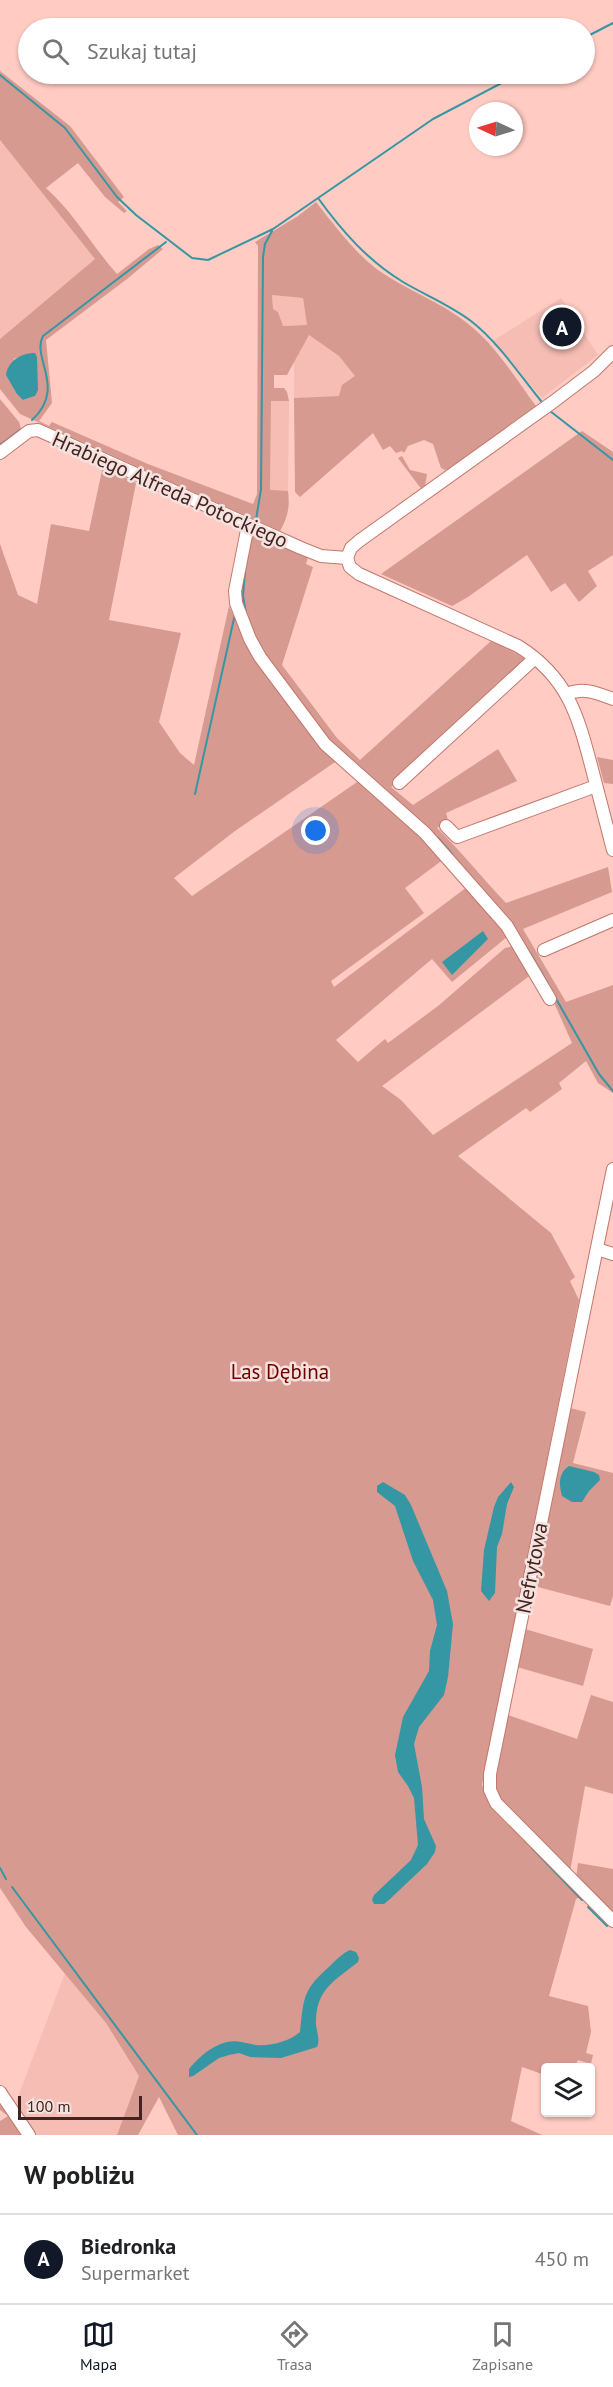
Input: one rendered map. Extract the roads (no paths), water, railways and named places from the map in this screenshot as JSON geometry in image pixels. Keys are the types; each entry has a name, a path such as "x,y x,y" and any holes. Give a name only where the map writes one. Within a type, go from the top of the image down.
{"street":[{"path":"613,352 594,372 359,541 351,548 347,558 350,567 359,574 503,638 535,658 556,678 567,694 579,721 613,850"},
{"name":"Hrabiego Alfreda Potockiego","path":"0,453 29,431 38,430 321,556 347,558"},
{"path":"248,525 235,591 236,603 260,657 326,744 425,833 507,926 550,999"},
{"path":"399,783 535,658"},
{"path":"567,694 587,690 613,699"},
{"path":"446,826 457,837 596,786"},
{"path":"544,950 613,920"},
{"name":"Nefrytowa","path":"613,1169 611,1190 490,1774 490,1790 496,1803 613,1921"},
{"path":"597,1249 613,1254"},
{"path":"0,2092 29,2135"}],"water":[{"path":"35,353 38,390 35,396 23,400 6,375 7,370 16,359 25,354"},
{"path":"483,931 488,939 452,975 442,962"},
{"path":"569,1466 599,1475 600,1480 582,1502 572,1502 562,1496 560,1480 563,1472"},
{"path":"383,1482 405,1495 411,1505 447,1591 453,1624 444,1695 419,1727 414,1744 422,1787 424,1819 436,1846 435,1852 427,1864 390,1899 384,1904 374,1904 372,1900 374,1895 411,1860 418,1845 414,1798 398,1772 395,1755 403,1717 429,1671 430,1651 437,1625 433,1600 413,1561 395,1506 377,1492 377,1486"},
{"path":"511,1482 514,1487 507,1504 502,1534 497,1547 495,1593 489,1601 481,1591 484,1550 494,1507 498,1497"},
{"path":"350,1950 356,1952 358,1962 329,1986 320,2000 316,2020 317,2047 281,2058 250,2057 239,2053 229,2055 219,2058 189,2077 189,2069 197,2060 221,2044 236,2041 270,2045 290,2039 300,2032 304,2001 310,1987 338,1958"}],"waterway":[{"path":"595,32 613,23"},
{"path":"0,75 65,128 117,197 136,215 192,258 208,260 273,229 433,119 500,84"},
{"path":"318,198 336,222 378,264 403,282 455,310 481,329 541,401"},
{"path":"256,520 261,489 263,257 265,244 272,231"},
{"path":"32,420 42,408 47,396 48,385 41,354 43,336 166,242"},
{"path":"550,411 613,460"},
{"path":"0,445 20,430"},
{"path":"245,571 243,596 246,613"},
{"path":"195,794 235,614"},
{"path":"438,838 452,854"},
{"path":"530,953 548,984"},
{"path":"555,997 599,1074 613,1091"},
{"path":"532,1848 582,1900"},
{"path":"0,1868 6,1879"},
{"path":"12,1887 197,2135"},
{"path":"588,1907 607,1926"}],"place":[{"name":"Biedronka","path":"562,327"}],"park label":[{"name":"Las Dębina","path":"280,1372"}]}
